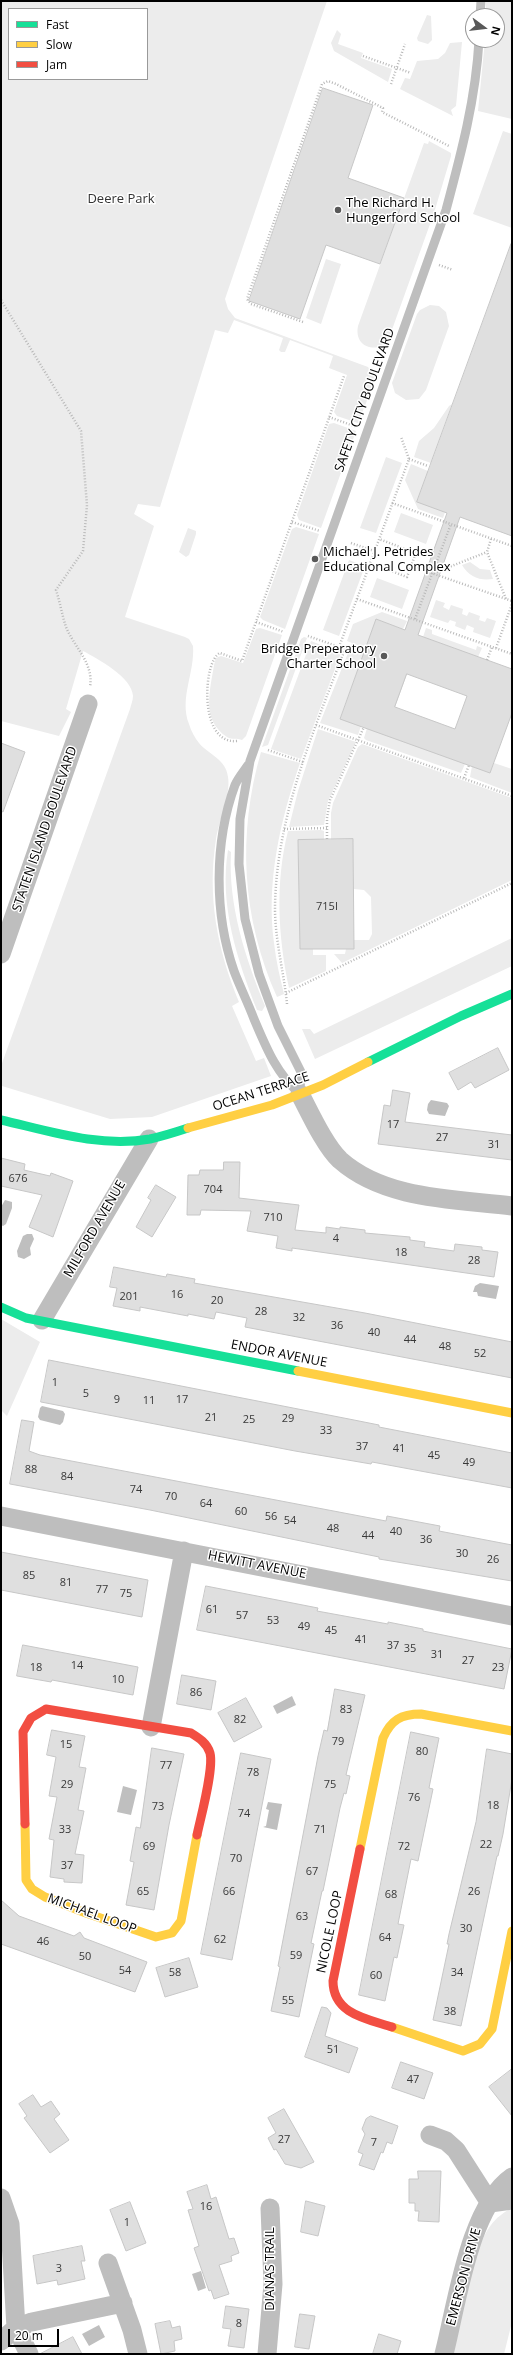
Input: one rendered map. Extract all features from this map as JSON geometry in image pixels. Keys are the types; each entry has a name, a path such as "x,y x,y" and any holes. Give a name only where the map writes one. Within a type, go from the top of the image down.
{"street":[{"name":"STATEN ISLAND BOULEVARD","path":"1,954 6,920 88,704"},
{"name":"OCEAN TERRACE","path":"1,1120 85,1139 116,1141 149,1139 272,1105 323,1085 461,1016 512,994"},
{"path":"300,1094 317,1126 340,1159 370,1179 408,1193 512,1206"},
{"name":"MILFORD AVENUE","path":"42,1320 149,1139"},
{"path":"1,1307 26,1318 42,1320"},
{"name":"ENDOR AVENUE","path":"42,1320 512,1413"},
{"name":"HEWITT AVENUE","path":"1,1516 512,1616"},
{"path":"151,1726 184,1551"},
{"name":"MICHAEL LOOP","path":"46,1709 151,1726 191,1733 203,1740 211,1754 182,1921 172,1933 156,1937 45,1897 32,1889 26,1880 24,1807 23,1732 26,1722 34,1713 46,1709"},
{"name":"NICOLE LOOP","path":"512,1731 421,1714 406,1713 396,1716 388,1726 381,1746 332,1982 334,1997 343,2008 353,2014 463,2051 473,2049 482,2043 492,2029 512,1931"},
{"path":"430,2135 446,2141 456,2150 490,2203 512,2200"},
{"name":"EMERSON DRIVE","path":"444,2354 472,2242 480,2218 502,2184 512,2177"},
{"path":"1,2198 10,2224 16,2328 29,2354"},
{"name":"DIANAS TRAIL","path":"267,2354 273,2284 270,2208"},
{"path":"108,2263 123,2303 138,2354"},
{"path":"1,2341 16,2328 32,2322 123,2303"}],"lane":[{"name":"SAFETY CITY BOULEVARD","path":"300,1094 301,1072 278,1026 259,974 245,919 239,864 240,819 250,761 446,210 465,138 478,68 479,48"},
{"name":"SAFETY CITY BOULEVARD","path":"250,761 235,784 224,830 220,876 220,902 234,970 264,1043 284,1080 300,1094"}],"path":[{"path":"391,84 405,44"},
{"path":"363,56 410,73"},
{"path":"303,322 251,304 246,299 322,84 328,81 336,84 384,108 382,112 444,145 450,146"},
{"path":"438,265 453,270"},
{"path":"1,300 81,431 87,505 83,551 56,590 67,628 85,659 92,679 88,704"},
{"path":"237,741 229,740 220,733 208,717 207,700 211,666 215,657 220,654 242,661 344,376"},
{"path":"329,417 352,426"},
{"path":"339,647 408,459 401,437"},
{"path":"408,459 428,466"},
{"path":"392,503 512,546"},
{"path":"292,522 315,530"},
{"path":"415,619 451,524"},
{"path":"491,539 487,552 506,600"},
{"path":"370,563 407,577 412,566 416,553 379,540"},
{"path":"351,543 374,551"},
{"path":"433,573 487,552"},
{"path":"412,566 512,603 496,648"},
{"path":"357,599 512,654"},
{"path":"256,622 280,630"},
{"path":"287,1004 278,946 275,910 277,864 284,829 303,762 345,649 305,636"},
{"path":"487,660 492,647"},
{"path":"316,725 512,796"},
{"path":"327,840 330,800 364,727"},
{"path":"268,750 303,762"},
{"path":"464,778 469,765"},
{"path":"284,829 327,828"},
{"path":"286,993 512,883"}],"green space":[{"name":"Deere Park","path":"1,1 327,1 225,299 228,309 235,318 368,367 374,377 370,393 358,423 337,416 334,412 347,375 329,368 333,356 290,340 285,352 281,352 279,350 283,338 234,320 228,333 215,330 160,507 138,504 134,514 154,526 125,617 185,637 189,639 193,646 192,666 186,695 186,714 196,739 203,747 221,761 227,771 228,777 228,791 216,839 214,860 213,881 216,922 225,962 239,1002 232,1006 256,1061 264,1058 271,1076 152,1117 110,1119 2,1086 1,1066 130,709 133,696 127,682 121,676 113,669 83,651 66,709 71,712 59,736 1,721"},
{"path":"486,1 512,1 512,119 478,111 484,48 505,48 505,8 486,8"},
{"path":"427,15 431,16 432,40 428,44 418,41 417,38"},
{"path":"337,30 341,34 338,44 363,53 361,58 392,69 388,82 334,51 331,43"},
{"path":"462,42 456,106 451,110 453,116 400,89 405,78 410,79 417,61 438,59 445,53 450,43"},
{"path":"503,131 512,134 512,228 473,214"},
{"path":"429,141 451,153 434,213 389,338 380,347 375,348 366,346 362,343 358,336 358,326 424,143 428,144"},
{"path":"326,259 341,264 321,324 306,318"},
{"path":"430,305 439,306 446,312 449,326 426,390 419,399 406,400 395,393 392,383 417,314 420,310"},
{"path":"452,404 431,463 414,457 419,441 434,428"},
{"path":"334,423 356,431 321,528 299,520 297,515 329,424"},
{"path":"386,457 402,463 376,533 360,528"},
{"path":"411,464 428,471 445,512 443,518 418,509 405,480"},
{"path":"401,513 433,525 426,544 394,532"},
{"path":"296,527 319,534 285,629 263,620 260,617 292,529"},
{"path":"188,528 196,531 196,534 189,555 186,557 179,552"},
{"path":"349,560 365,566 339,636 323,630"},
{"path":"470,562 480,569 490,570 493,579 479,579 468,573 462,565"},
{"path":"377,578 409,590 402,609 370,597"},
{"path":"436,600 445,603 443,607 449,610 451,605 463,609 462,614 467,616 469,612 480,616 479,620 485,622 487,618 496,621 490,638 473,632 474,628 467,625 465,630 455,626 456,622 450,620 448,623 430,617"},
{"path":"382,612 407,621 403,629 376,620 340,718 361,726 358,735 320,723 352,643 347,641 353,624"},
{"path":"260,628 282,635 246,736 242,740 227,737 213,722 210,714 209,704 211,685 216,658 221,656 243,663 256,629"},
{"path":"426,628 432,630 432,634 476,650 477,646 482,648 478,657 423,637"},
{"path":"304,637 307,638 268,745 262,747 301,639"},
{"path":"311,641 341,653 301,759 271,749"},
{"path":"367,728 465,764 461,773 366,740 364,738"},
{"path":"318,729 356,742 328,801 324,825 289,827 298,791"},
{"path":"362,744 512,798 512,880 342,963 334,954 345,954 346,949 354,949 354,940 369,940 372,934 371,897 364,890 354,889 353,839 331,840 331,813 333,803 358,747"},
{"path":"261,752 300,763 286,807 276,852 273,875 272,920 274,943 284,994 277,997 265,967 256,937 250,907 247,876 246,845 248,814 253,783"},
{"path":"494,763 512,769 512,793 470,777 472,766 490,773"},
{"path":"288,831 324,831 324,840 299,840 300,949 313,949 313,955 326,955 326,971 289,988 280,929 281,870"},
{"path":"228,850 231,852 232,892 239,930 251,969 265,1006 262,1011 257,1010 243,971 232,932 226,891"},
{"path":"512,938 512,966 315,1059 302,1029 310,1029 314,1034"},
{"path":"1,1319 40,1342 7,1416 1,1410"},
{"path":"512,2208 512,2322 504,2354 453,2354 468,2286 484,2236 493,2222 500,2215"}],"shaded area":[{"path":"431,1100 447,1103 449,1106 445,1116 429,1114 427,1110 428,1104"},
{"path":"5,1200 12,1202 12,1208 6,1224 3,1226 1,1225 1,1207"},
{"path":"32,1234 34,1239 30,1248 31,1255 24,1259 18,1257 17,1251 23,1236"},
{"path":"480,1283 499,1286 496,1299 478,1296 477,1292 473,1292 475,1286"},
{"path":"42,1406 63,1411 65,1414 63,1422 60,1425 40,1420 38,1417"},
{"path":"292,1696 296,1705 277,1714 273,1706"},
{"path":"123,1786 137,1790 131,1815 117,1812"},
{"path":"268,1802 282,1804 277,1830 263,1827 266,1826 269,1810 266,1809"},
{"path":"201,2271 206,2288 198,2291 192,2274"},
{"path":"99,2325 105,2337 89,2346 82,2334"}],"building":[{"path":"323,88 373,105 348,178 404,198 380,264 326,245 300,319 249,301"},
{"path":"511,244 512,536 460,517 418,635 512,669 512,713 490,773 340,719 376,619 405,630 447,513 417,502","holes":["407,674 467,696 455,729 395,707"]},
{"path":"1,743 25,752 3,812 1,811"},
{"path":"353,839 354,949 300,949 298,840"},
{"path":"498,1048 509,1070 475,1088 471,1082 458,1090 449,1073"},
{"path":"393,1090 410,1093 405,1122 512,1135 512,1160 378,1144 384,1105 390,1106"},
{"path":"1,1158 25,1164 24,1170 50,1176 51,1173 73,1181 53,1237 29,1227 42,1195 1,1186"},
{"path":"224,1162 240,1162 239,1198 299,1205 295,1230 326,1233 326,1227 340,1229 340,1227 365,1230 365,1233 410,1237 410,1240 425,1242 424,1247 454,1251 455,1244 482,1247 482,1250 498,1252 494,1277 292,1248 292,1251 276,1248 278,1236 247,1231 251,1211 201,1210 200,1215 187,1215 188,1175 199,1175 200,1170 223,1170"},
{"path":"156,1185 176,1197 152,1237 136,1227 151,1200 148,1198"},
{"path":"114,1267 166,1277 167,1274 195,1279 194,1283 365,1313 512,1342 512,1378 245,1327 247,1318 216,1312 214,1319 188,1314 188,1316 140,1307 140,1311 113,1306 117,1288 110,1287"},
{"path":"49,1360 379,1425 379,1427 512,1453 512,1488 372,1462 371,1464 295,1451 41,1402"},
{"path":"22,1420 34,1422 29,1451 40,1455 386,1521 387,1516 440,1526 439,1531 512,1545 512,1581 379,1559 379,1557 150,1510 10,1484"},
{"path":"1,1552 148,1580 142,1617 1,1590"},
{"path":"206,1586 318,1608 317,1611 388,1624 388,1622 423,1629 423,1631 512,1649 504,1689 197,1630"},
{"path":"23,1645 138,1667 133,1695 52,1680 51,1682 17,1676"},
{"path":"182,1675 216,1681 211,1710 177,1704"},
{"path":"335,1689 365,1695 346,1775 350,1776 346,1794 344,1793 340,1808 311,1943 314,1944 299,2017 271,2011 280,1967 278,1966 318,1756 324,1730 327,1731"},
{"path":"246,1698 262,1727 234,1742 218,1713"},
{"path":"52,1730 85,1736 79,1767 86,1768 78,1810 84,1811 75,1854 84,1855 82,1883 64,1882 64,1879 50,1877 54,1840 49,1839 57,1797 49,1796 56,1757 47,1755"},
{"path":"411,1732 439,1738 429,1788 433,1789 418,1861 411,1859 398,1924 404,1925 397,1958 394,1957 385,2001 359,1995"},
{"path":"152,1748 184,1754 169,1825 154,1910 126,1905 134,1862 130,1861 136,1827 140,1828"},
{"path":"487,1749 512,1754 512,1779 503,1834 461,2026 433,2020 449,1944 447,1944 449,1934 476,1822"},
{"path":"241,1753 271,1759 232,1960 201,1954"},
{"path":"1,1900 19,1916 74,1936 80,1932 84,1938 147,1962 135,1992 1,1944"},
{"path":"189,1958 198,1987 165,1997 156,1968"},
{"path":"322,2007 327,2008 331,2013 325,2036 358,2048 349,2073 305,2057"},
{"path":"401,2062 433,2073 424,2099 392,2088"},
{"path":"512,2069 512,2116 489,2087"},
{"path":"33,2095 41,2107 51,2101 60,2114 54,2119 69,2140 50,2153 24,2118 27,2116 19,2104"},
{"path":"284,2109 314,2162 301,2168 285,2164 276,2149 274,2150 268,2138 276,2133 268,2118"},
{"path":"371,2116 398,2126 392,2144 387,2142 383,2153 381,2152 374,2170 359,2165 363,2154 358,2152 365,2134 362,2129 366,2119"},
{"path":"418,2171 441,2171 439,2222 418,2221 419,2211 415,2211 415,2203 409,2203 409,2179 418,2179"},
{"path":"207,2185 211,2199 216,2197 229,2239 234,2238 239,2253 231,2256 232,2261 219,2265 229,2294 214,2299 211,2290 209,2291 194,2248 199,2246 188,2210 193,2209 187,2192"},
{"path":"306,2201 325,2206 318,2236 301,2232"},
{"path":"130,2202 146,2243 126,2251 110,2210"},
{"path":"82,2246 85,2261 81,2261 85,2279 58,2285 57,2280 37,2284 33,2256"},
{"path":"226,2306 249,2309 244,2348 228,2346 231,2329 223,2328"},
{"path":"300,2314 315,2316 309,2349 295,2347"},
{"path":"170,2321 172,2328 180,2326 182,2339 174,2341 175,2351 161,2354 155,2324"},
{"path":"379,2334 401,2341 397,2354 373,2354"},
{"path":"73,2337 82,2354 40,2354"}],"traffic: fast":[{"path":"368,1062 461,1016 512,994"},
{"path":"1,1120 75,1137 112,1141 150,1139 188,1128"},
{"path":"1,1307 26,1318 298,1371"}],"traffic: slow":[{"path":"188,1128 272,1105 323,1085 368,1062"},
{"path":"298,1371 512,1413"},
{"path":"360,1849 383,1738 393,1722 408,1715 421,1714 512,1731"},
{"path":"25,1824 26,1880 32,1889 45,1897 86,1913 156,1937 172,1933 181,1921 197,1835"},
{"path":"392,2027 463,2051 480,2044 492,2029 512,1931"}],"traffic: jam":[{"path":"46,1709 191,1733 200,1739 209,1749 211,1760 209,1781 197,1835"},
{"path":"25,1824 23,1732 31,1718 46,1709"},
{"path":"360,1849 333,1981 335,1992 339,2001 345,2008 362,2018 392,2027"}],"place":[{"name":"The Richard H. Hungerford School","path":"338,210"},
{"name":"Michael J. Petrides Educational Complex","path":"315,559"},
{"name":"Bridge Preperatory Charter School","path":"384,656"}]}
